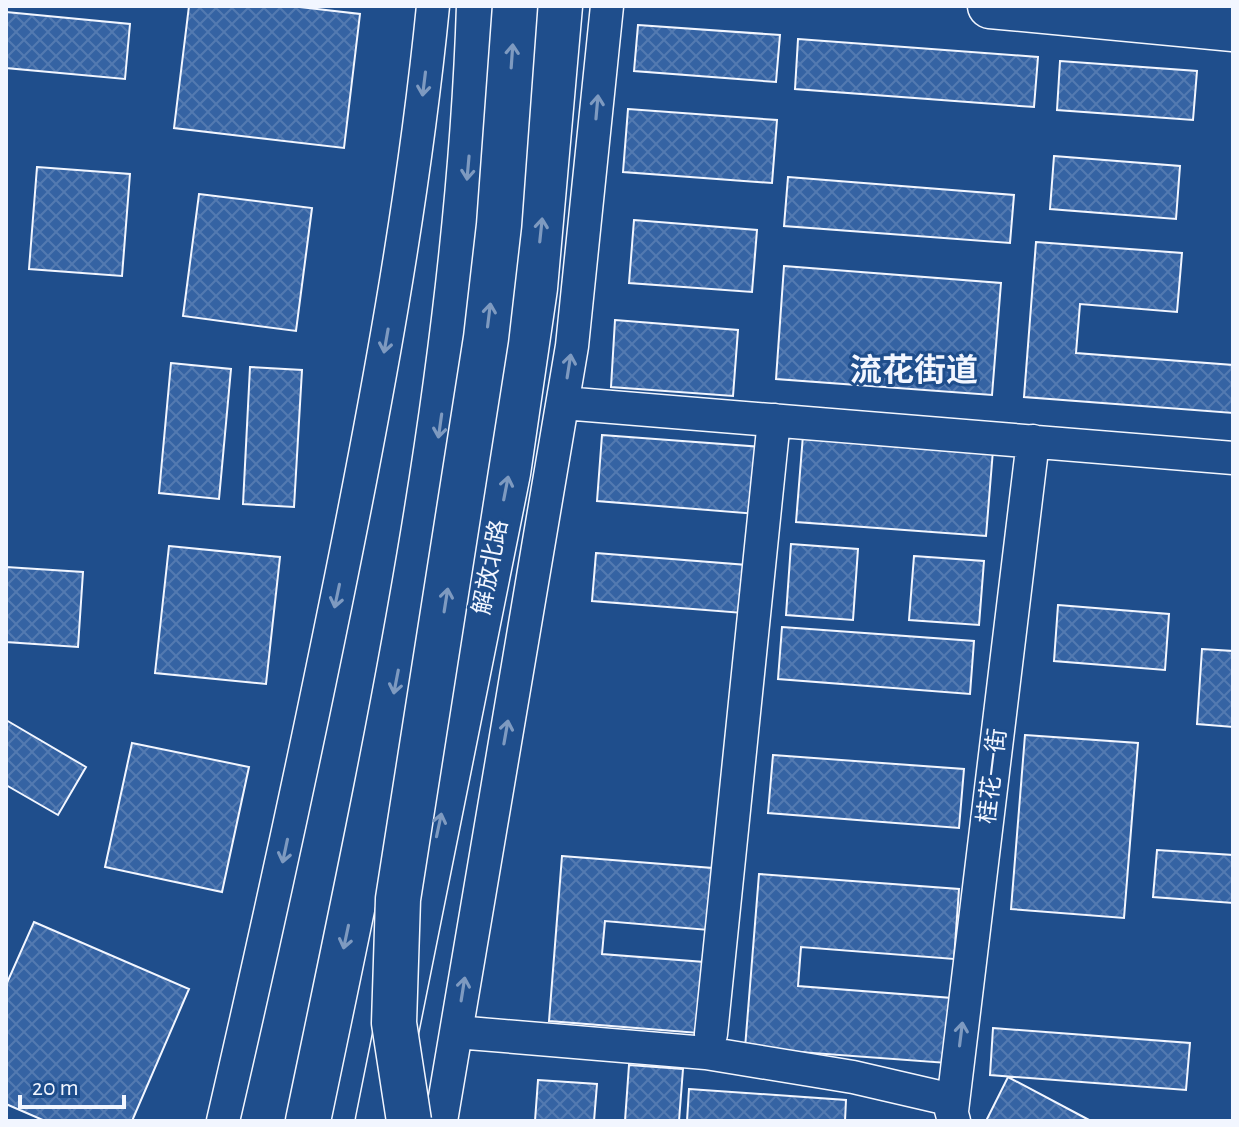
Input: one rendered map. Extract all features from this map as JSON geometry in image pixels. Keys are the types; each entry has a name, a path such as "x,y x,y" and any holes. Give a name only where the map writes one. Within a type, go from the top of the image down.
{"main road":[{"path":"308,1121 366,841 433,475 466,185 479,6"},
{"path":"409,1121 394,1023 398,899 486,338 499,225 515,6"},
{"name":"解放北路","path":"378,1121 511,460 535,288 560,6"},
{"path":"990,6 1233,29"}],"street":[{"path":"223,1121 280,874 356,502 411,196 433,6"},
{"path":"441,1121 563,403 582,262 607,6"},
{"path":"563,403 1233,458"},
{"path":"711,1034 774,420"},
{"name":"桂花一街","path":"953,1116 1033,441"},
{"path":"456,1032 706,1053 853,1077 948,1099 953,1116"}],"building":[{"path":"189,6 291,6 360,14 344,148 174,128"},
{"path":"6,12 130,24 125,79 6,68"},
{"path":"638,25 780,35 776,82 634,71"},
{"path":"798,39 1038,57 1034,107 795,89"},
{"path":"1060,61 1197,71 1193,120 1057,110"},
{"path":"628,109 777,120 772,183 623,172"},
{"path":"1054,156 1180,166 1176,219 1050,209"},
{"path":"37,167 130,174 122,276 29,269"},
{"path":"788,177 1014,195 1010,243 784,226"},
{"path":"199,194 312,208 296,331 183,316"},
{"path":"634,220 757,230 752,292 629,283"},
{"path":"1036,242 1182,253 1177,312 1080,304 1076,353 1233,365 1233,413 1024,397"},
{"path":"784,266 1001,283 992,395 776,379"},
{"path":"615,320 738,330 733,396 611,387"},
{"path":"171,363 231,369 219,499 159,493"},
{"path":"250,367 302,370 294,507 243,504"},
{"path":"602,435 762,447 757,514 597,501"},
{"path":"803,435 993,450 986,536 796,522"},
{"path":"791,544 858,549 853,620 786,615"},
{"path":"169,546 280,557 266,684 155,673"},
{"path":"596,553 747,565 743,613 592,601"},
{"path":"914,556 984,561 979,625 909,620"},
{"path":"6,567 83,572 78,647 6,642"},
{"path":"1058,605 1169,614 1165,670 1054,661"},
{"path":"782,627 974,641 970,694 778,679"},
{"path":"1202,649 1233,651 1233,727 1197,724"},
{"path":"6,720 86,767 58,815 6,785"},
{"path":"1025,735 1138,743 1124,918 1011,909"},
{"path":"132,743 249,767 222,892 105,867"},
{"path":"773,755 964,769 959,828 768,813"},
{"path":"1157,850 1233,855 1233,903 1153,897"},
{"path":"562,856 725,869 720,931 605,921 602,954 717,963 711,1034 549,1021"},
{"path":"759,874 959,889 954,959 801,947 798,986 952,998 947,1063 745,1048"},
{"path":"34,922 189,989 132,1121 45,1121 6,1104 6,985"},
{"path":"993,1028 1190,1043 1186,1090 990,1075"},
{"path":"629,1065 683,1069 679,1121 625,1121"},
{"path":"1008,1077 1091,1121 986,1121"},
{"path":"538,1080 597,1084 594,1121 535,1121"},
{"path":"689,1089 846,1100 845,1121 687,1121"}],"district":[{"name":"流花街道","path":"914,370"}]}
